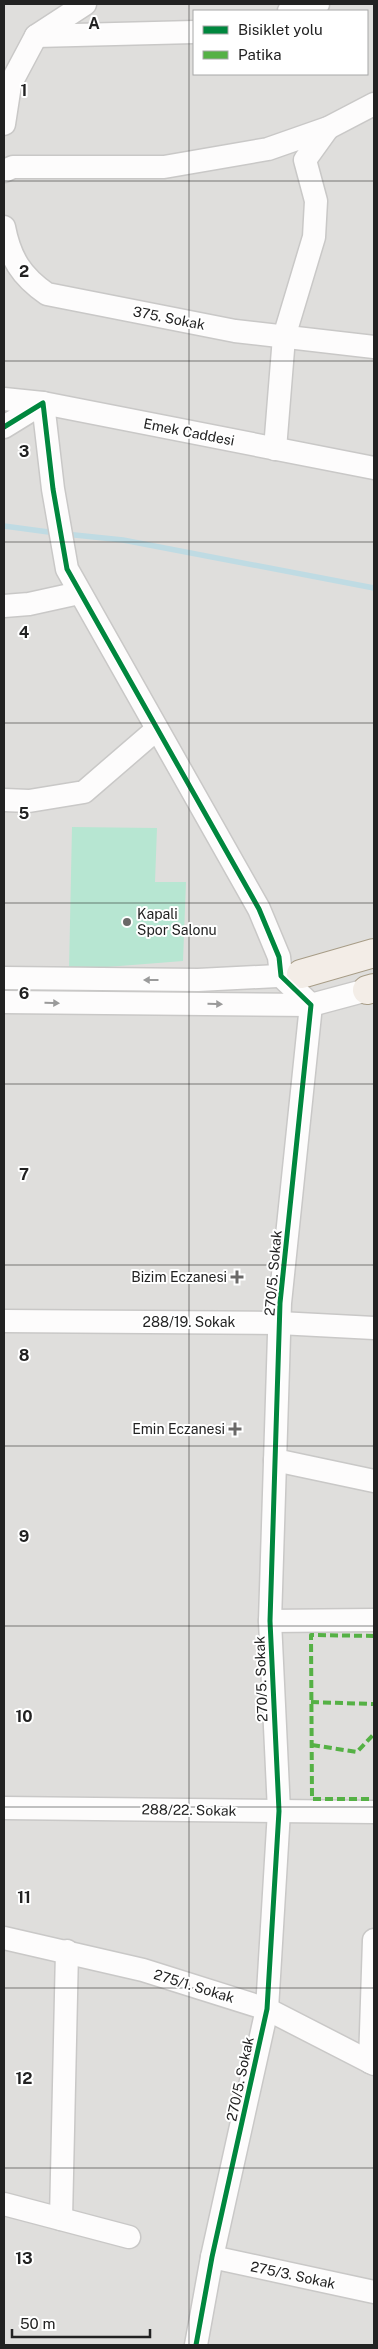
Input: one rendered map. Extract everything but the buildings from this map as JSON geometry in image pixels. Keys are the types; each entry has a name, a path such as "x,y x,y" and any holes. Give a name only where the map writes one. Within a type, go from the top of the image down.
{"main road":[{"path":"291,975 374,953"}],"street":[{"path":"4,124 10,85 36,36 85,4"},
{"path":"293,10 318,4"},
{"path":"36,36 193,32"},
{"path":"4,171 13,167 164,167 268,149 328,128 374,104"},
{"path":"275,449 284,337 314,237 316,201 305,160 328,128"},
{"name":"375. Sokak","path":"4,228 8,251 30,282 47,294 235,331 374,347"},
{"name":"Emek Caddesi","path":"4,399 43,403 374,468"},
{"path":"4,427 43,403 52,489 67,569 259,909 280,957 311,1005"},
{"path":"4,606 29,604 79,593"},
{"path":"4,800 29,802 84,792 157,729"},
{"path":"4,978 198,980 291,975 372,984"},
{"path":"4,1002 311,1005 372,984"},
{"name":"270/5. Sokak","path":"200,2344 212,2257 267,2009 279,1811 270,1621 279,1323 311,1005"},
{"name":"288/19. Sokak","path":"4,1321 279,1323 374,1328"},
{"path":"275,1460 374,1481"},
{"path":"270,1621 374,1620"},
{"name":"288/22. Sokak","path":"4,1808 374,1812"},
{"name":"275/1. Sokak","path":"4,1938 143,1970 267,2009 372,2063"},
{"path":"372,2063 374,1940"},
{"path":"61,2219 67,1951"},
{"path":"4,2204 129,2237"},
{"name":"275/3. Sokak","path":"212,2257 374,2292"}],"shaded area":[{"path":"4,4 374,4 374,2345 4,2345"}],"green space":[{"name":"Kapali Spor Salonu","path":"72,827 157,828 155,882 186,882 183,961 69,970"}],"waterway":[{"path":"4,526 56,533"},
{"path":"65,534 123,540 374,588"}],"marked path":[{"path":"374,1636 311,1635 312,1799 374,1799"},
{"path":"311,1702 374,1704"},
{"path":"312,1745 357,1752 374,1734"}],"cycle path":[{"path":"4,427 43,403 53,489 67,569 259,909 279,957 281,976 311,1005 280,1303 270,1621 279,1811 267,2009 212,2257 196,2345"}],"place":[{"name":"Kapali Spor Salonu","path":"127,922"},
{"name":"Bizim Eczanesi","path":"237,1277"},
{"name":"Emin Eczanesi","path":"235,1429"}]}
